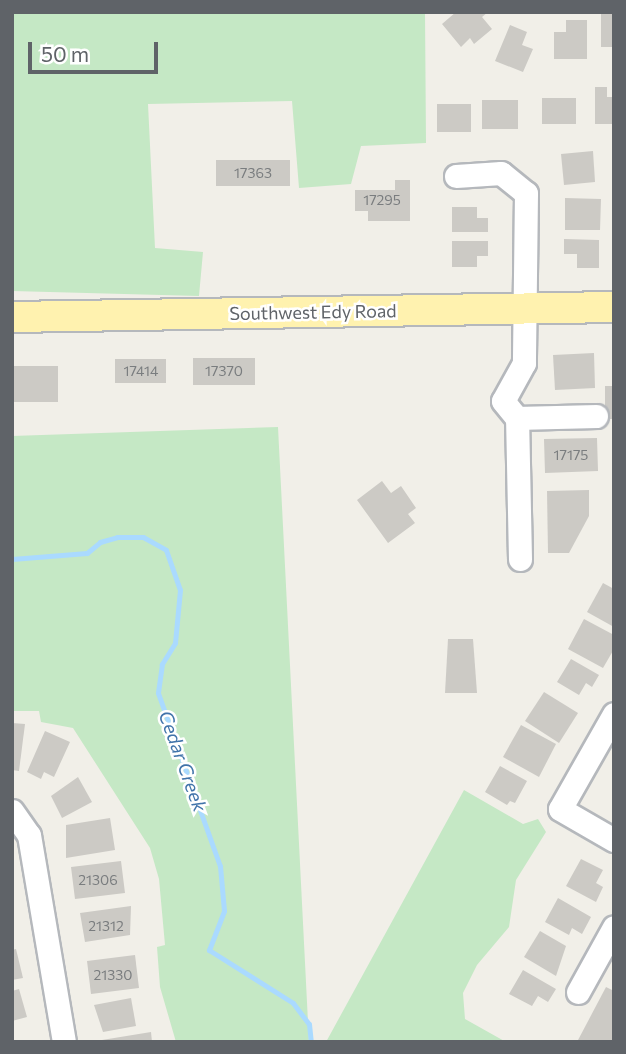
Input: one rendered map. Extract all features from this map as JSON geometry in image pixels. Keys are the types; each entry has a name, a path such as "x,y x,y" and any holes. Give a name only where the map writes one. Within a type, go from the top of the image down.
{"main road":[{"name":"Southwest Edy Road","path":"12,317 614,307"}],"street":[{"path":"456,176 501,173 526,193 524,363 510,410 520,559"},
{"path":"510,410 596,416"},
{"path":"614,714 560,809 614,840"},
{"path":"12,811 29,835 64,1042"},
{"path":"578,992 614,927"}],"green space":[{"path":"12,12 425,12 426,143 361,146 351,184 299,188 292,101 148,104 155,248 203,252 199,296 12,291"},
{"path":"278,427 309,1042 176,1042 160,987 157,947 165,945 159,879 150,848 73,728 41,722 39,711 12,711 12,436"},
{"path":"464,790 523,824 538,819 546,832 516,880 509,927 477,965 463,993 465,1019 506,1042 326,1042"}],"building":[{"path":"456,12 488,12 482,17 492,29 474,44 470,38 461,47 442,24"},
{"path":"601,13 614,13 614,47 601,47"},
{"path":"566,20 587,20 587,59 554,59 554,32 566,32"},
{"path":"510,25 527,32 522,45 533,49 523,72 495,61"},
{"path":"595,87 607,87 607,97 614,97 614,124 595,124"},
{"path":"542,98 576,98 576,124 542,124"},
{"path":"482,100 518,100 518,129 482,129"},
{"path":"437,104 471,104 471,132 437,132"},
{"path":"593,151 595,182 564,185 561,154"},
{"path":"216,160 290,160 290,186 216,186"},
{"path":"395,180 410,180 410,221 368,221 368,211 355,211 355,190 395,190"},
{"path":"565,198 601,199 600,230 565,230"},
{"path":"452,207 477,207 477,218 488,218 488,232 452,232"},
{"path":"564,239 599,240 599,268 577,268 577,254 564,254"},
{"path":"452,241 488,241 488,256 477,256 477,267 452,267"},
{"path":"594,353 595,388 555,390 553,355"},
{"path":"193,358 255,358 255,385 193,385"},
{"path":"115,359 166,359 166,383 115,383"},
{"path":"12,366 58,366 58,402 12,402"},
{"path":"605,386 614,386 614,419 605,419"},
{"path":"597,438 598,471 545,473 544,439"},
{"path":"382,481 391,493 401,486 416,508 408,514 415,523 388,543 357,500"},
{"path":"589,490 589,516 569,553 548,553 547,491"},
{"path":"603,583 614,589 614,627 587,612"},
{"path":"584,619 614,635 614,649 603,668 568,649"},
{"path":"448,639 473,639 477,693 445,693"},
{"path":"571,659 599,675 592,687 586,683 579,695 557,682"},
{"path":"544,692 578,713 559,743 525,721"},
{"path":"12,723 25,724 19,771 12,770"},
{"path":"521,725 556,744 539,777 503,757"},
{"path":"45,731 70,742 54,777 44,772 41,779 27,772"},
{"path":"500,766 527,781 515,803 510,801 507,805 485,792"},
{"path":"78,777 92,802 62,818 51,796"},
{"path":"110,818 115,850 66,858 66,825"},
{"path":"581,859 603,870 596,883 603,887 596,902 566,886"},
{"path":"121,861 125,893 75,899 71,867"},
{"path":"558,898 591,917 582,934 572,928 569,935 545,922"},
{"path":"131,906 130,935 85,942 80,913"},
{"path":"540,931 566,946 556,976 524,957"},
{"path":"16,949 23,978 12,980 12,950"},
{"path":"135,955 139,988 91,994 87,961"},
{"path":"523,970 556,989 548,1002 538,996 532,1006 509,994"},
{"path":"606,987 614,991 614,1042 577,1042"},
{"path":"19,989 27,1017 12,1021 12,991"},
{"path":"131,998 136,1026 103,1032 94,1005"},
{"path":"151,1032 152,1042 102,1042 102,1040"}],"waterway":[{"name":"Cedar Creek","path":"12,559 87,553 100,542 117,537 143,537 166,550 180,590 175,643 162,664 158,693 220,866 224,911 209,950 293,1003 309,1024 311,1042"}]}
